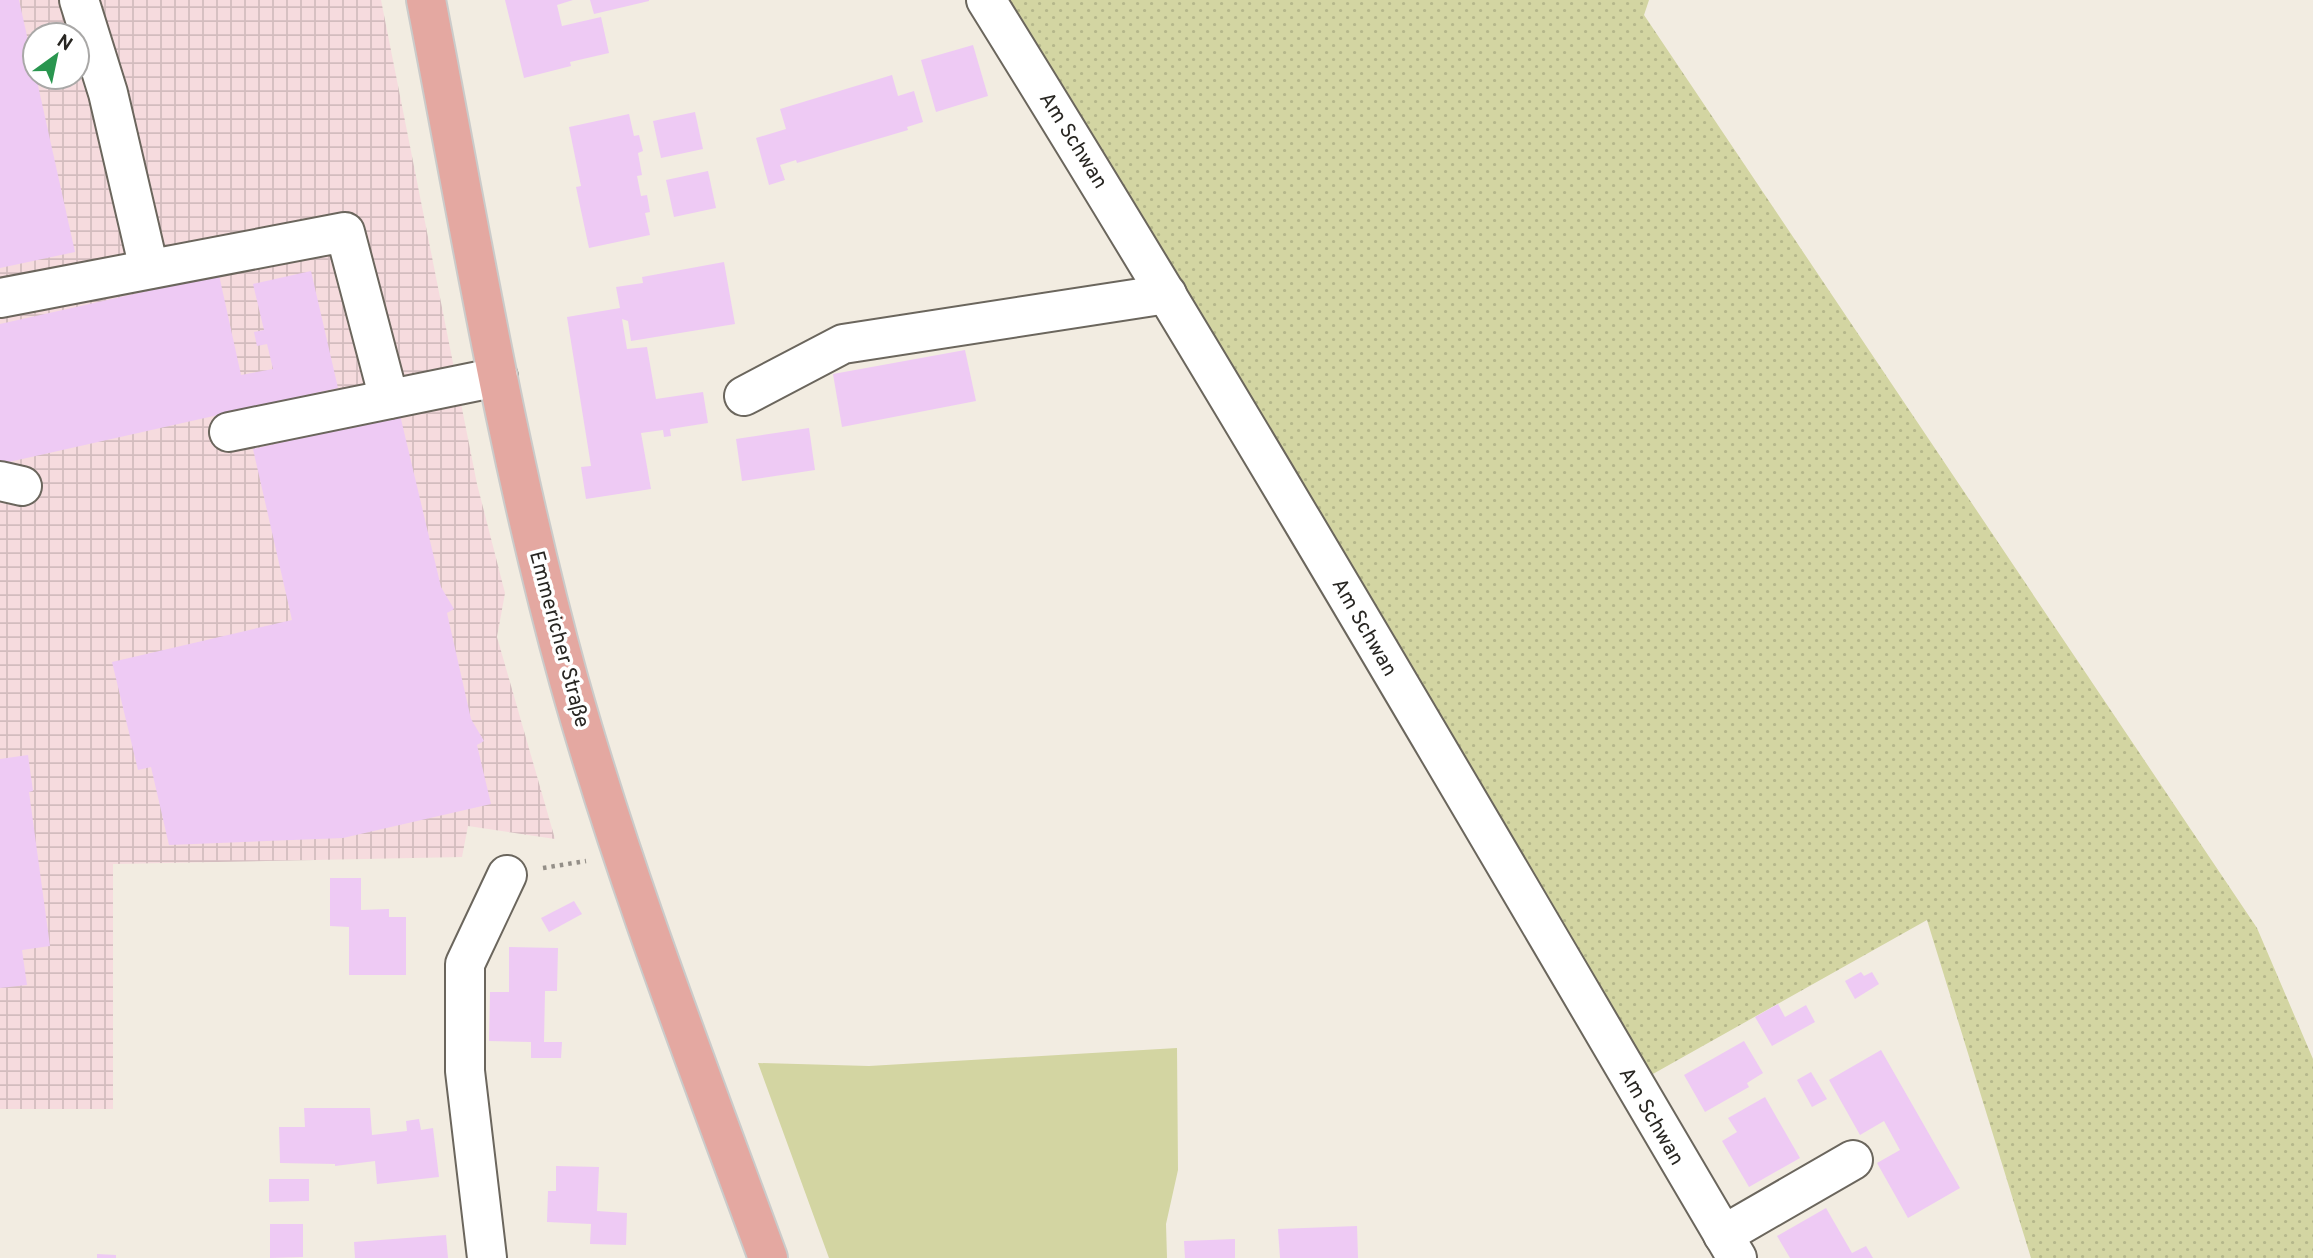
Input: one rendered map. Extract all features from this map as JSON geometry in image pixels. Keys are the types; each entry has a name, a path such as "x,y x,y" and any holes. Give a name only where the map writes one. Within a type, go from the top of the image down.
{"main road":[{"name":"Emmericher Straße","path":"426,0 523,500 566,667 621,856 768,1258"}],"street":[{"path":"79,0 108,93 149,270"},
{"name":"Am Schwan","path":"986,0 1258,445 1730,1247"},
{"path":"0,298 345,232 389,399"},
{"path":"744,396 843,344 1167,294"},
{"path":"229,432 498,377"},
{"path":"487,1258 465,1071 465,964 507,875"},
{"path":"1730,1247 1853,1160"}],"path":[{"path":"507,875 621,856"}],"shaded area":[{"path":"0,0 381,0 477,484 505,593 497,637 555,839 468,826 462,857 113,864 113,1109 0,1109"}],"green space":[{"path":"1003,0 1649,0 1644,15 2257,928 2313,1059 2313,1258 2031,1258 1927,920 1644,1079"},
{"path":"1177,1048 1178,1170 1166,1224 1167,1258 829,1258 758,1063 869,1066"}],"building":[{"path":"0,0 19,0 24,21 21,21 21,91 39,91 75,252 0,268"},
{"path":"505,0 573,0 557,5 562,26 601,17 609,53 570,62 571,66 524,78"},
{"path":"590,0 649,0 649,1 594,14"},
{"path":"973,45 988,96 936,112 921,60"},
{"path":"892,75 898,96 914,91 923,122 907,127 908,130 797,163 796,160 780,165 785,180 769,185 756,138 786,129 780,109"},
{"path":"695,112 703,149 661,158 653,121"},
{"path":"629,114 634,136 639,135 643,151 638,153 642,175 637,176 641,196 647,195 650,212 645,213 650,235 589,248 576,187 581,186 569,127"},
{"path":"708,171 716,208 674,217 666,180"},
{"path":"724,262 735,324 631,341 628,321 622,319 627,349 647,347 656,399 703,392 708,423 670,429 671,436 664,437 663,430 641,433 651,489 586,499 581,467 591,466 567,317 620,308 616,287 643,283 642,277"},
{"path":"311,271 338,388 0,464 0,324 219,275 241,375 273,369 267,344 257,346 254,332 264,330 253,284"},
{"path":"965,350 976,401 842,427 833,374"},
{"path":"400,415 441,587 454,609 447,613 471,719 484,741 477,745 491,804 343,838 169,845 151,767 138,770 112,662 292,620 253,449"},
{"path":"809,428 815,470 742,481 736,439"},
{"path":"28,755 33,791 29,792 50,946 22,950 27,985 0,988 0,759"},
{"path":"330,878 361,878 361,910 389,909 389,917 406,917 406,975 349,975 349,927 330,926"},
{"path":"574,901 582,914 549,932 541,918"},
{"path":"509,947 558,948 557,991 545,991 544,1042 562,1042 561,1058 531,1058 531,1042 489,1041 490,992 509,992"},
{"path":"1861,972 1864,976 1872,972 1879,984 1855,999 1845,981"},
{"path":"1778,1004 1785,1017 1806,1005 1815,1022 1772,1046 1755,1017"},
{"path":"1744,1041 1763,1073 1747,1083 1749,1087 1705,1112 1684,1075"},
{"path":"1881,1050 1960,1188 1908,1218 1877,1163 1900,1150 1884,1121 1860,1135 1829,1080"},
{"path":"1811,1072 1827,1099 1812,1107 1797,1080"},
{"path":"1765,1097 1800,1158 1749,1187 1722,1141 1737,1132 1728,1118"},
{"path":"304,1108 370,1108 372,1135 407,1131 406,1121 419,1119 421,1130 433,1128 439,1177 377,1184 375,1161 335,1166 280,1163 279,1127 305,1127"},
{"path":"556,1166 599,1167 597,1211 627,1213 626,1245 590,1244 591,1224 547,1222 548,1191 556,1191"},
{"path":"269,1179 309,1179 309,1201 269,1202"},
{"path":"1826,1208 1852,1253 1866,1246 1873,1258 1790,1258 1777,1236"},
{"path":"270,1224 303,1224 303,1257 270,1258"},
{"path":"1357,1226 1358,1258 1280,1258 1278,1229"},
{"path":"446,1235 448,1258 355,1258 354,1242"},
{"path":"1235,1239 1235,1258 1185,1258 1184,1241"},
{"path":"97,1254 116,1255 116,1258 97,1258"}]}
